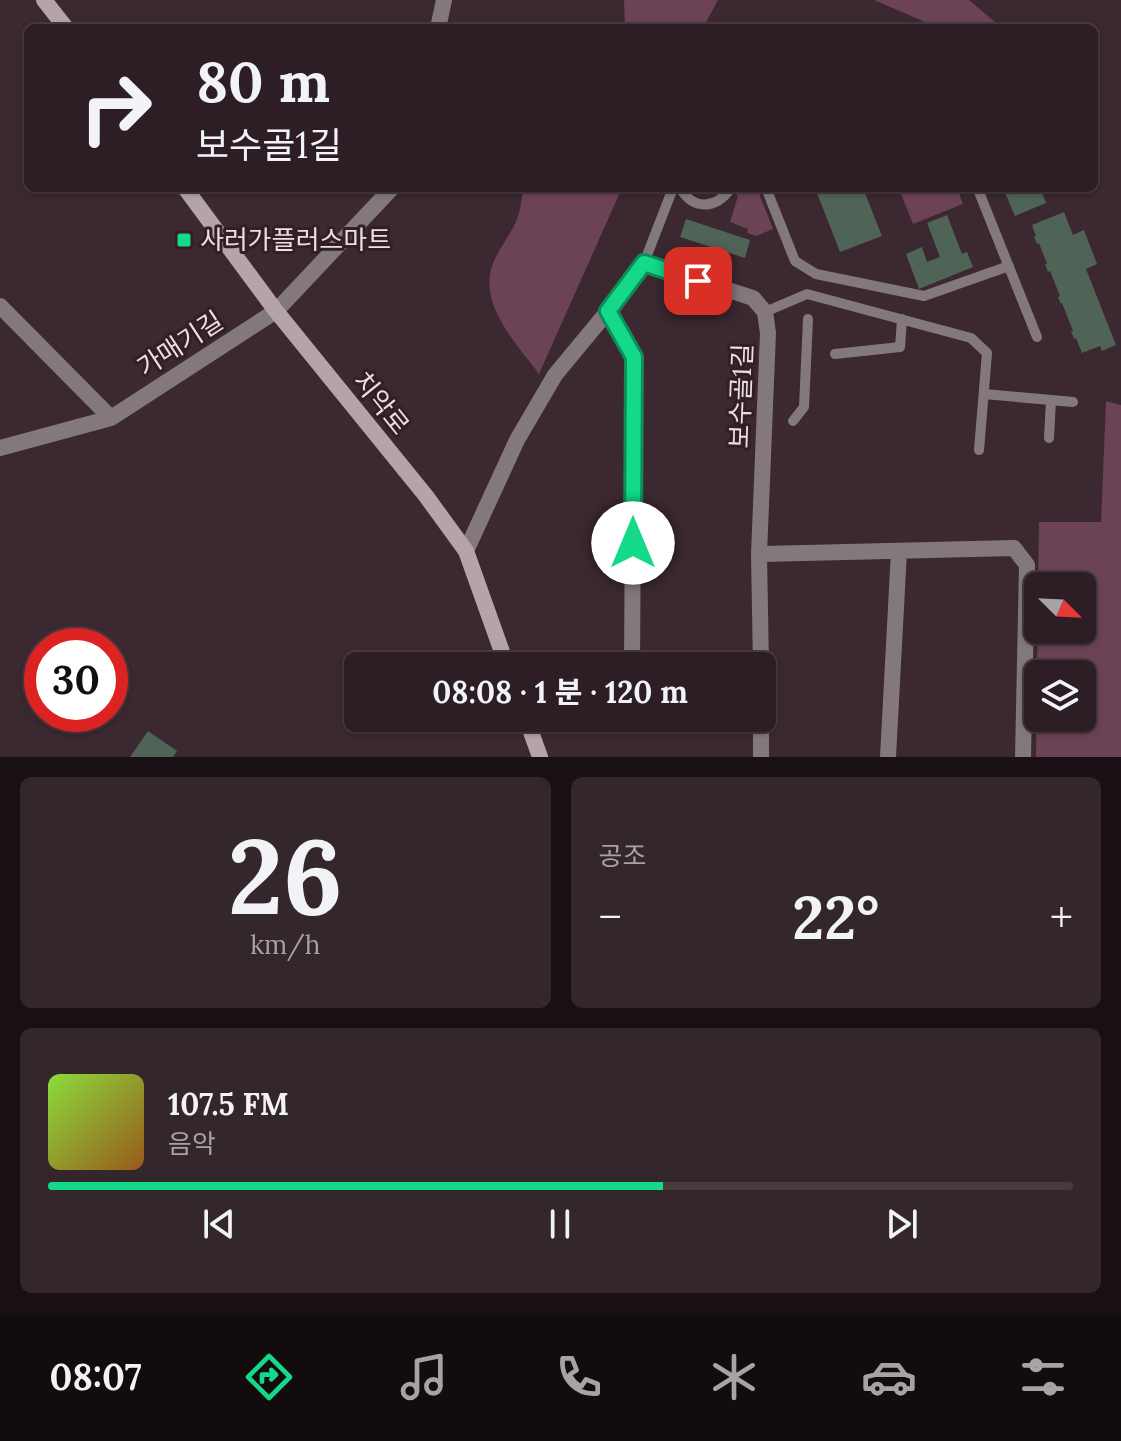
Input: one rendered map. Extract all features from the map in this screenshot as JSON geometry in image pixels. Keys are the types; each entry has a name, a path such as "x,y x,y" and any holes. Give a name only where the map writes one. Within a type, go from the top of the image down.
{"street":[{"path":"44,0 63,24"},
{"path":"439,24 444,0"},
{"name":"치악로","path":"188,192 276,311 426,496 466,551 502,652"},
{"name":"가매기길","path":"0,448 111,418 276,311 388,192"},
{"path":"466,551 517,440 555,375 644,263"},
{"name":"보수골1길","path":"644,263 753,298 765,312 768,333 759,554 761,652"},
{"path":"0,306 111,418"},
{"path":"608,311 634,357 632,652"},
{"path":"759,554 1014,548 1027,565 1023,757"},
{"path":"888,757 899,551"},
{"path":"531,732 540,757"},
{"path":"761,732 761,757"}],"lane":[{"path":"644,263 671,192"},
{"path":"682,192 694,203 704,205 715,203 728,192"},
{"path":"768,192 795,261 816,274 924,296 1009,266"},
{"path":"979,192 1037,337"},
{"path":"765,312 807,294 971,338 987,353 979,450"},
{"path":"793,421 804,407 808,319"},
{"path":"835,354 900,347 902,319"},
{"path":"984,394 1073,402"},
{"path":"1049,438 1051,400"}],"shaded area":[{"path":"624,0 718,0 705,24 625,24"},
{"path":"874,0 969,0 997,24 930,24"},
{"path":"523,192 620,192 539,374 502,323 490,293 489,278 493,263 520,210"},
{"path":"734,192 759,192 773,229 756,236 730,222 738,196"},
{"path":"900,192 958,192 963,204 913,224"},
{"path":"1106,401 1121,405 1121,757 1036,757 1036,732 1096,732 1096,660 1037,660 1037,644 1096,644 1096,572 1038,572 1039,522 1101,522"}],"building":[{"path":"817,192 865,192 882,236 840,252"},
{"path":"1005,192 1042,192 1046,203 1015,216"},
{"path":"1064,212 1073,235 1084,230 1097,264 1086,269 1116,345 1102,351 1100,346 1082,353 1034,237 1032,225"},
{"path":"947,215 962,254 967,252 973,267 919,289 906,254 922,247 927,262 940,257 927,223"},
{"path":"686,219 750,240 745,258 680,237"},
{"path":"148,731 177,751 173,757 130,757"}],"place":[{"name":"사러가플러스마트","path":"184,240"}],"route":[{"path":"633,543 634,357 608,311 644,263 698,281"}]}
